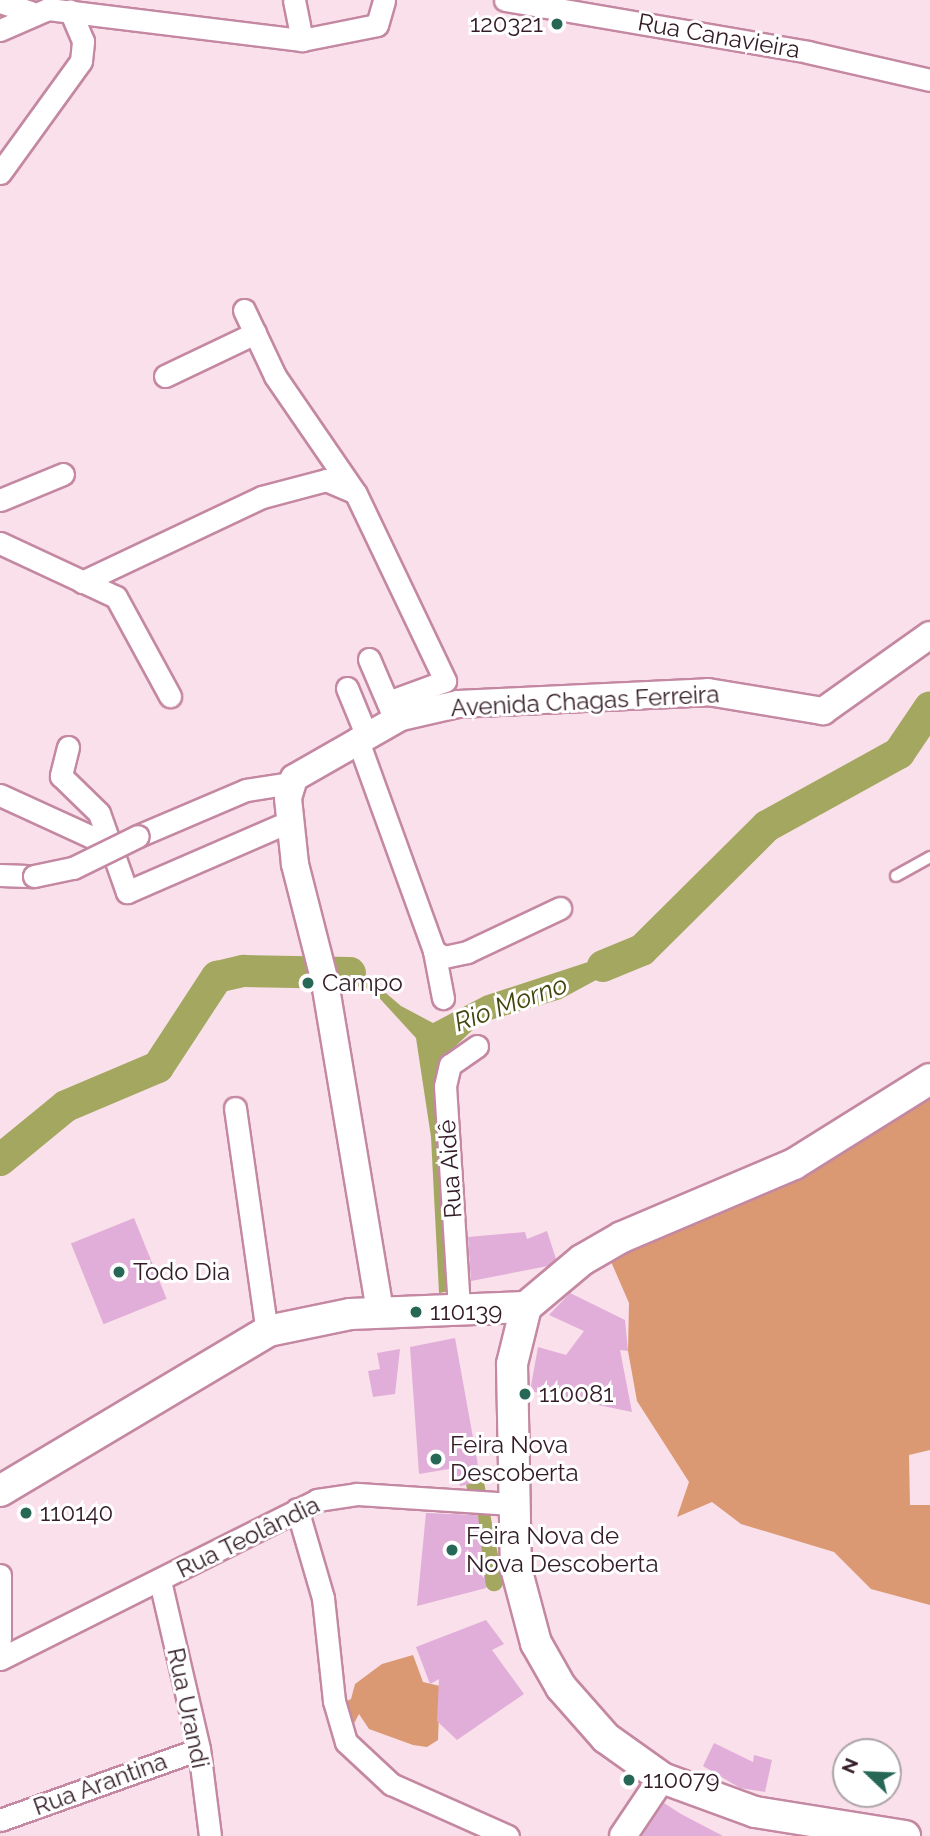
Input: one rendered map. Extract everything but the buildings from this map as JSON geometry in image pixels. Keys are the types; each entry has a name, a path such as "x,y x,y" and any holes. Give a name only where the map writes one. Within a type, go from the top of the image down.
{"main road":[{"path":"905,1836 820,1830 755,1812 662,1777 606,1738 546,1662 523,1603 513,1504 512,1364 526,1307 582,1260 622,1237 794,1164 930,1079"},
{"path":"0,1491 267,1332 380,1311 526,1307"}],"street":[{"path":"295,0 302,40"},
{"path":"0,2 30,12 70,11 302,40 376,26 384,0"},
{"name":"Rua Canavieira","path":"505,0 808,52 930,80"},
{"path":"0,173 81,61 83,41 70,11"},
{"path":"0,30 30,12"},
{"path":"244,310 275,376 356,494 445,681 392,711 369,659"},
{"path":"165,376 255,334"},
{"path":"0,500 63,474"},
{"path":"82,582 262,497 326,480 356,494"},
{"path":"0,543 116,597 170,696"},
{"name":"Avenida Chagas Ferreira","path":"0,875 34,876 82,864 138,836 246,790 291,783 362,736 392,711 458,704 708,692 823,711 930,635"},
{"path":"347,688 434,951 443,998"},
{"path":"68,747 61,776 99,813 105,843 127,892 290,821"},
{"path":"291,783 290,821 325,982 380,1311"},
{"path":"0,795 105,843"},
{"path":"434,951 444,957 467,952 560,908"},
{"name":"Rua Aidê","path":"459,1308 445,1086 450,1065 477,1045"},
{"path":"235,1108 267,1332"},
{"name":"Rua Teolândia","path":"0,1659 160,1581 298,1509 357,1494 513,1504"},
{"path":"298,1509 323,1598 334,1701 346,1742 391,1784 508,1836"},
{"path":"0,1575 0,1639"},
{"name":"Rua Urandi","path":"160,1581 200,1749 209,1836"},
{"name":"Rua Arantina","path":"0,1820 200,1749"},
{"path":"623,1836 662,1777"}],"lane":[{"path":"896,876 930,857"}],"shaded area":[{"path":"930,1089 930,1450 909,1455 910,1505 930,1505 930,1605 871,1589 834,1552 741,1524 712,1502 677,1517 689,1482 637,1401 628,1351 629,1303 609,1257"},
{"path":"413,1655 423,1682 440,1686 438,1740 427,1747 413,1745 369,1729 359,1714 351,1729 343,1703 351,1699 355,1684 382,1664"}],"water":[{"path":"637,946 646,953 561,999 480,1023 446,1055 439,1084 451,1291 439,1293 431,1137 416,1038 372,990 334,979 333,960 352,964 401,1006 433,1023 484,996"}],"waterway":[{"name":"Rio Morno","path":"603,966 642,950 767,826 899,753 930,707"},
{"name":"Rio Morno","path":"0,1160 66,1106 158,1067 217,977 244,971 350,973"},
{"path":"475,1483 494,1582"}],"place":[{"name":"120321","path":"557,24"},
{"name":"Campo","path":"308,983"},
{"name":"Todo Dia","path":"119,1272"},
{"name":"110139","path":"416,1312"},
{"name":"110081","path":"525,1394"},
{"name":"Feira Nova Descoberta","path":"436,1459"},
{"name":"110140","path":"26,1513"},
{"name":"Feira Nova de Nova Descoberta","path":"452,1550"},
{"name":"110079","path":"629,1780"}]}
